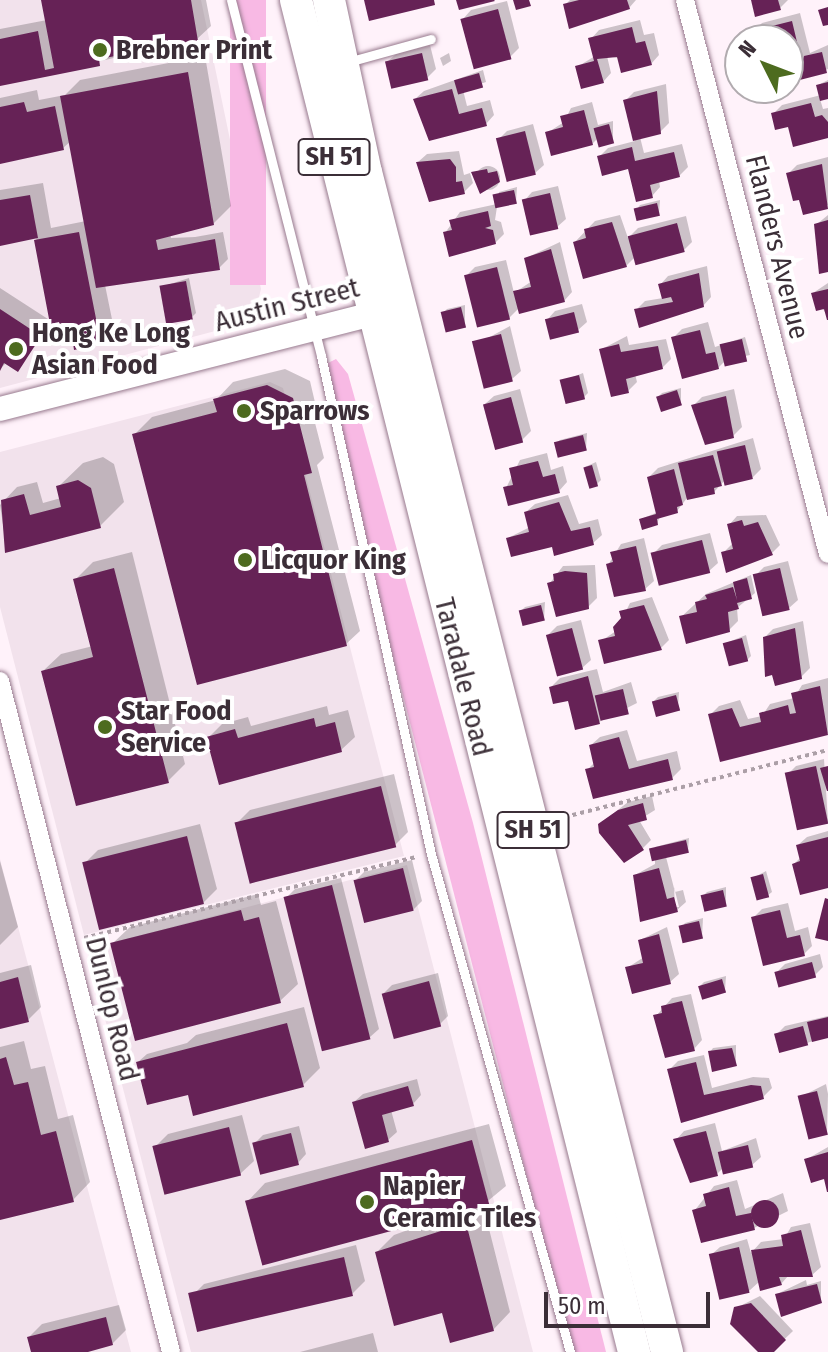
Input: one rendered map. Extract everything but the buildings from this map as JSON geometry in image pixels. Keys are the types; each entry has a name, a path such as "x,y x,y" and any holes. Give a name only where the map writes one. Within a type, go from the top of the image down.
{"highway":[{"name":"Taradale Road","path":"296,0 388,311 532,826 667,1352"},
{"name":"Taradale Road","path":"329,0 388,311 634,1352"}],"main road":[{"name":"Austin Street","path":"0,409 388,311"}],"street":[{"name":"Flanders Avenue","path":"685,0 828,554"},
{"name":"Dunlop Road","path":"0,681 171,1352"}],"lane":[{"path":"231,0 313,330 431,854 570,1352"},
{"path":"341,64 431,39"}],"path":[{"path":"532,826 828,750"},
{"path":"66,943 431,854"}],"shaded area":[{"path":"0,0 201,0 261,289 253,321 0,388"},
{"path":"230,0 266,0 266,285 230,285"},
{"path":"336,359 348,374 473,823 606,1352 572,1352 323,385 324,365"},
{"path":"270,382 283,388 404,856 84,935 0,607 0,452"},
{"path":"0,859 131,1352 0,1352"},
{"path":"407,865 533,1352 191,1352 87,949"}],"place":[{"name":"Brebner Print","path":"100,50"},
{"name":"Hong Ke Long Asian Food","path":"16,349"},
{"name":"Sparrows","path":"244,411"},
{"name":"Licquor King","path":"245,560"},
{"name":"Star Food Service","path":"105,727"},
{"name":"Napier Ceramic Tiles","path":"367,1202"}]}
